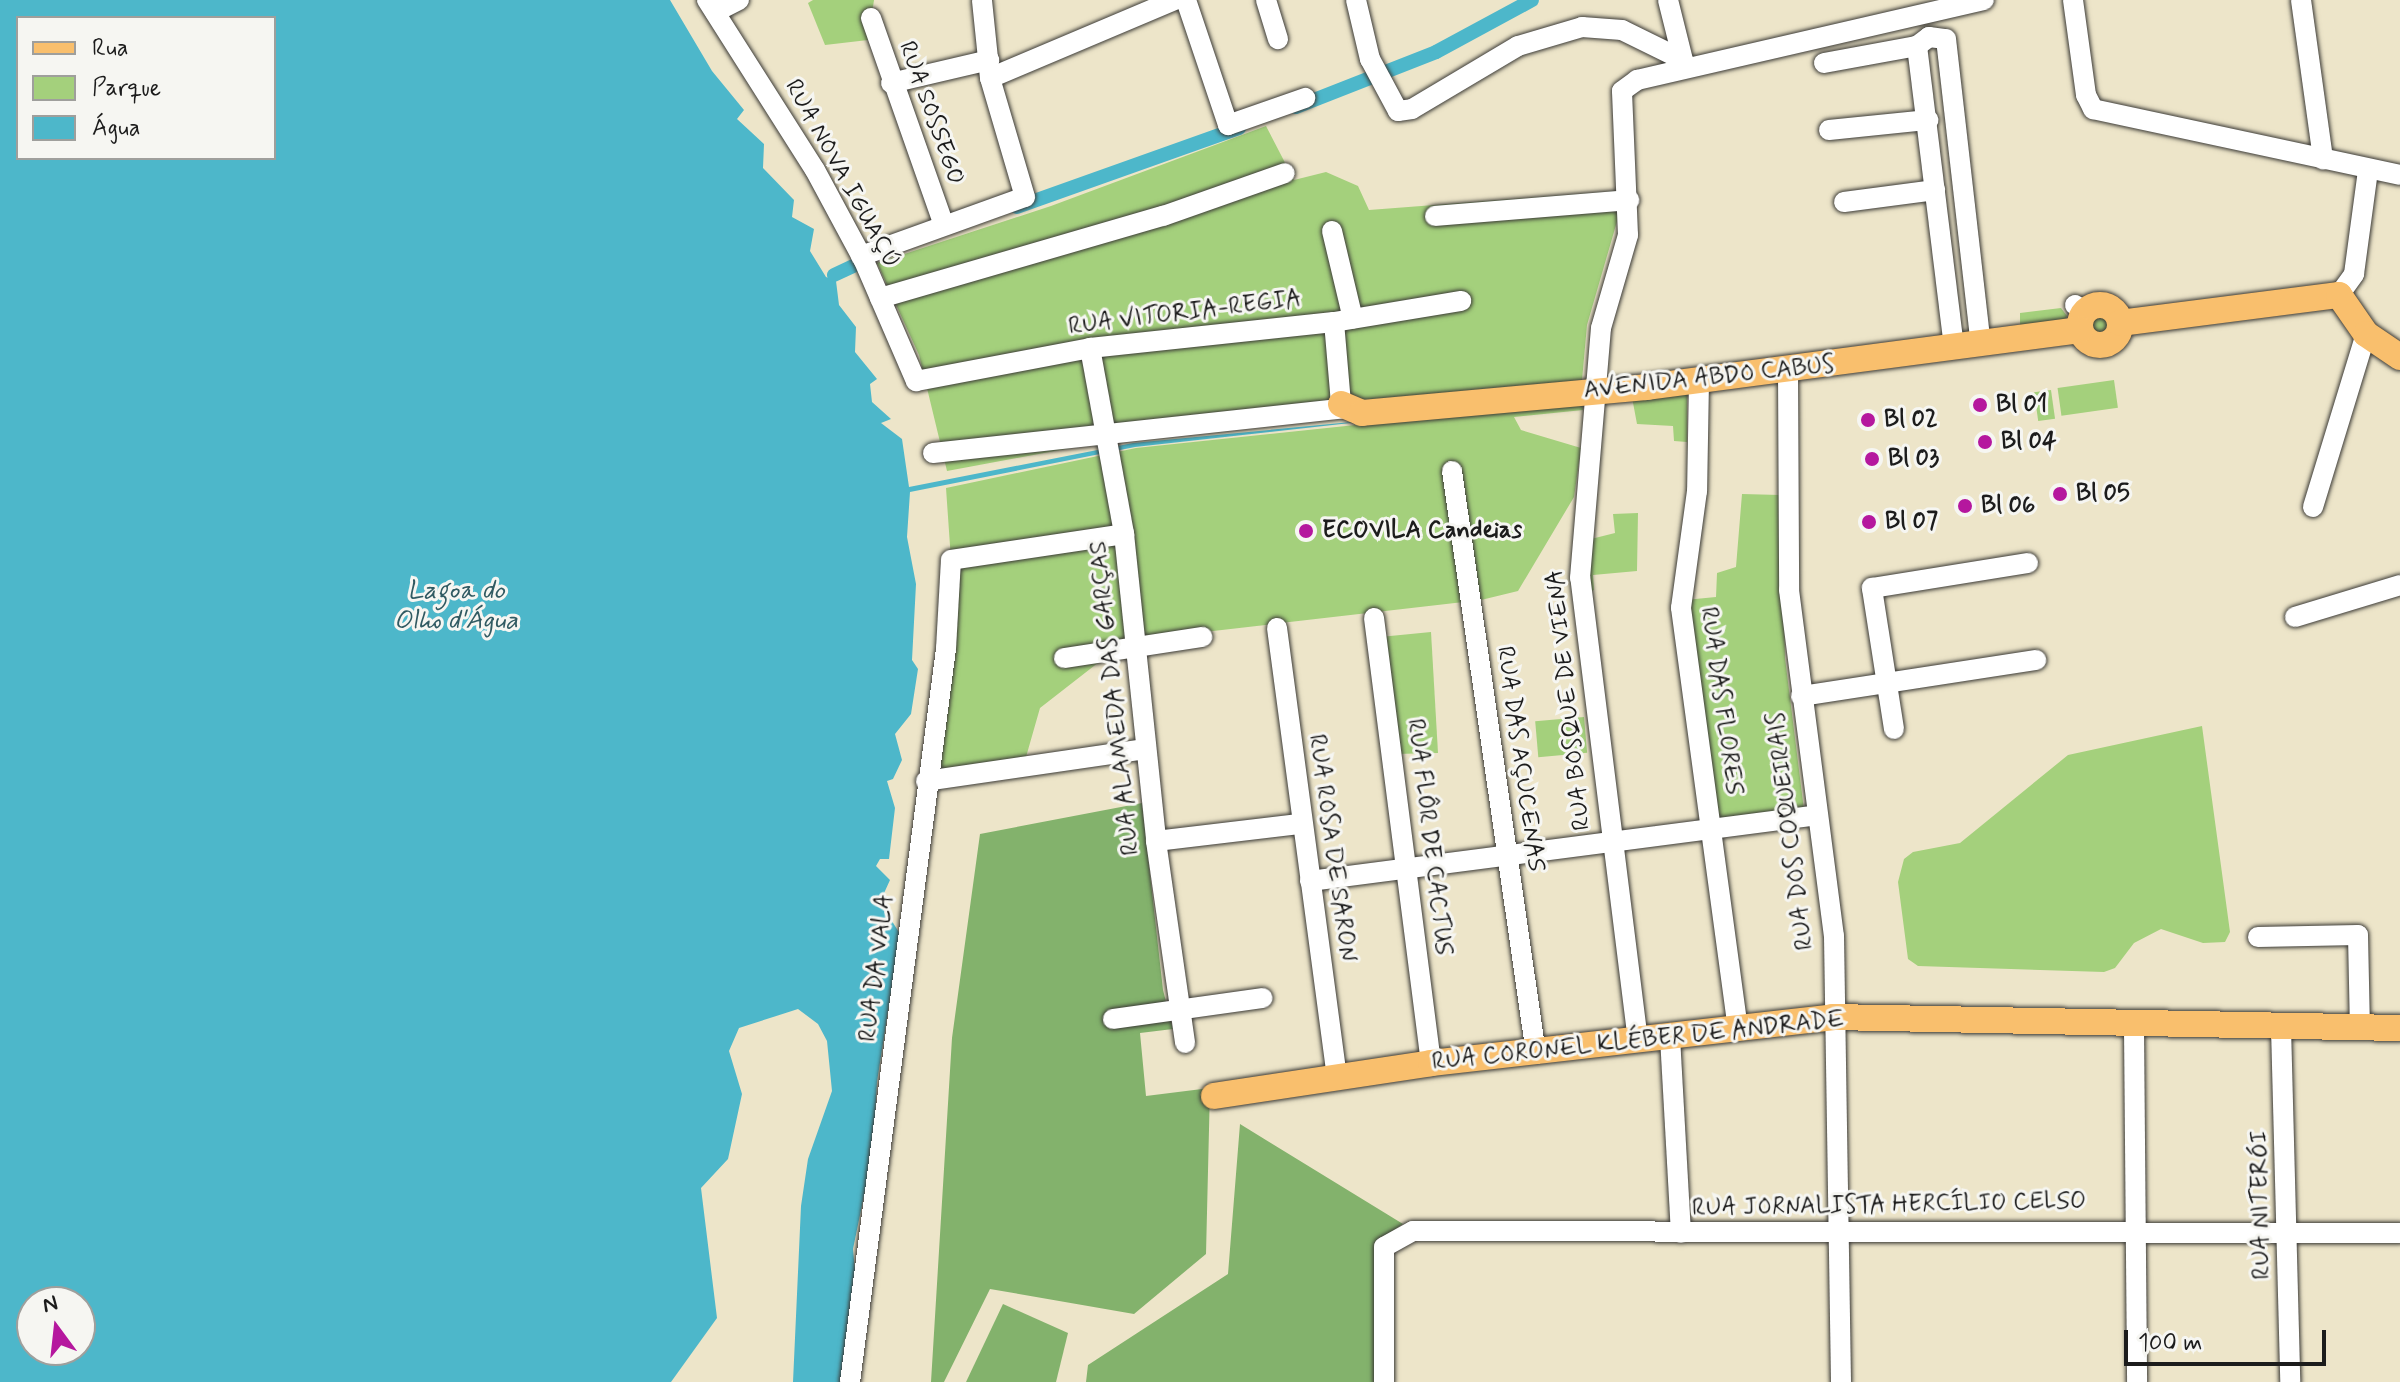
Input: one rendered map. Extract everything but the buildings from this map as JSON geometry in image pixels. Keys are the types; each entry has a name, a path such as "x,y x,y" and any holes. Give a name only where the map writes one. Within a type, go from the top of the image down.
{"main road":[{"name":"AVENIDA ABDO CABUS","path":"1342,406 1362,413 1788,371 1981,345 2080,315 2087,341 2107,344 2117,336 2120,323 2339,295"},
{"path":"2339,295 2366,334 2400,357"},
{"name":"RUA CORONEL KLÉBER DE ANDRADE","path":"1214,1096 1337,1075 1832,1017 2134,1027 2400,1028"}],"street":[{"path":"711,6 739,0"},
{"path":"861,256 1025,197 990,69 982,0"},
{"path":"891,83 990,69 1175,0"},
{"path":"1186,0 1228,125 1305,98"},
{"path":"1266,0 1278,39"},
{"path":"1356,0 1377,76 1394,106 1406,112 1518,46 1582,27 1622,30 1684,66 1948,4 1984,0"},
{"path":"1668,0 1684,66"},
{"path":"2073,0 2086,95 2093,109 2400,175"},
{"path":"2301,0 2323,159"},
{"name":"RUA NOVA IGUAÇÚ","path":"711,6 787,124 861,256 916,381"},
{"name":"RUA SOSSEGO","path":"871,18 891,83 944,225"},
{"path":"1824,63 1917,46 1939,35 1948,44 1981,345"},
{"path":"1917,46 1954,349"},
{"name":"RUA BOSQUE DE VIENA","path":"1638,1041 1609,839 1580,578 1592,391 1604,307 1624,258 1629,200 1622,91 1637,80 1684,66"},
{"path":"1829,130 1928,120"},
{"path":"2339,295 2354,274 2368,170"},
{"path":"880,298 1163,216 1285,173"},
{"path":"1844,202 1935,190"},
{"path":"1435,216 1629,200"},
{"path":"933,453 1111,441 1342,406 1344,320 1332,231"},
{"name":"RUA VITORIA-REGIA","path":"916,381 1090,348 1344,320 1461,301"},
{"path":"2313,507 2366,334"},
{"name":"RUA ALAMEDA DAS GARÇAS","path":"1090,348 1111,441 1124,534 1156,841 1185,1043"},
{"name":"RUA DOS COQUEIRAIS","path":"1788,371 1787,562 1801,696 1834,936 1832,1017 1841,1382"},
{"name":"RUA DAS FLORES","path":"1699,381 1697,491 1681,608 1738,1027"},
{"name":"RUA DAS AÇUCENAS","path":"1452,471 1536,1054"},
{"name":"RUA DA VALA","path":"850,1382 926,781 946,649 951,560 1124,534"},
{"path":"1894,729 1872,588 2028,563"},
{"path":"2295,617 2400,585"},
{"name":"RUA FLÔR DE CACTUS","path":"1374,618 1431,1063"},
{"name":"RUA ROSA DE SARON","path":"1277,628 1299,824 1337,1075"},
{"path":"1064,658 1202,637"},
{"path":"1801,696 2036,660"},
{"path":"926,781 1146,749"},
{"path":"1310,881 1609,839 1818,815"},
{"path":"1156,841 1299,824"},
{"path":"2258,937 2358,935 2360,1027"},
{"path":"1113,1019 1263,998"},
{"path":"2134,1027 2137,1382"},
{"name":"RUA NITERÓI","path":"2281,1027 2290,1382"},
{"path":"1670,1037 1681,1233"},
{"name":"RUA JORNALISTA HERCÍLIO CELSO","path":"1384,1382 1384,1247 1413,1231 1681,1233 2137,1229 2400,1233"}],"green space":[{"path":"813,0 874,0 868,40 825,45 808,3"},
{"path":"1266,126 1294,180 1326,172 1358,186 1369,210 1618,191 1618,218 1587,325 1582,380 1103,442 947,471 919,355 877,263 1051,206"},
{"path":"2061,308 2067,316 2063,323 2020,325 2020,313"},
{"path":"2100,309 2111,313 2115,324 2111,335 2100,339 2089,335 2085,324 2089,313"},
{"path":"2114,380 2118,408 2061,416 2058,388"},
{"path":"1687,386 1687,442 1674,441 1673,426 1637,424 1631,392"},
{"path":"2051,390 2055,419 2038,421 2034,392"},
{"path":"1582,401 1583,410 1514,417 1521,430 1581,448 1574,497 1518,591 1481,600 1126,641 1040,708 1026,757 939,770 951,560 946,488 1136,448"},
{"path":"1742,494 1782,495 1785,658 1804,810 1719,819 1685,600 1716,597 1717,573 1736,567"},
{"path":"1638,513 1637,571 1593,575 1594,590 1583,594 1583,541 1615,533 1613,514"},
{"path":"1431,632 1438,753 1395,754 1380,637"},
{"path":"1584,717 1587,753 1538,757 1535,721"},
{"path":"2202,726 2230,932 2225,942 2203,943 2161,929 2134,943 2115,968 2104,972 1918,966 1908,959 1898,882 1904,859 1913,852 1960,843 2068,755"},
{"path":"1142,803 1163,990 1173,1029 1140,1033 1146,1096 1210,1088 1206,1254 1134,1314 990,1289 944,1382 931,1382 952,1038 980,834"},
{"path":"1240,1124 1403,1224 1374,1243 1375,1382 1086,1382 1088,1365 1228,1274"},
{"path":"1003,1304 1068,1333 1056,1382 966,1382"}],"water":[{"name":"Lagoa do Olho d'Água","path":"0,0 670,0 712,71 744,110 737,119 764,144 763,168 794,200 792,217 814,229 810,251 826,277 836,281 839,305 856,327 855,352 877,379 870,384 872,402 891,419 881,423 902,439 909,487 1133,443 1404,417 1135,447 910,492 907,537 916,584 912,660 918,669 911,714 895,734 902,760 893,779 887,781 895,808 889,859 880,859 876,866 890,880 880,902 900,934 877,1082 873,1152 853,1249 856,1281 840,1382 793,1382 801,1206 808,1159 832,1091 827,1041 818,1024 798,1009 739,1028 729,1051 742,1094 728,1159 701,1188 717,1318 671,1382 0,1382"}],"waterway":[{"path":"1296,107 1436,52 1532,0"},
{"path":"1017,207 1239,128"},
{"path":"834,275 869,259"}],"place":[{"name":"Bl 01","path":"1980,405"},
{"name":"Bl 02","path":"1868,420"},
{"name":"Bl 04","path":"1985,442"},
{"name":"Bl 03","path":"1872,459"},
{"name":"Bl 05","path":"2060,494"},
{"name":"Bl 06","path":"1965,506"},
{"name":"Bl 07","path":"1869,522"},
{"name":"ECOVILA Candeias","path":"1306,531"}]}
